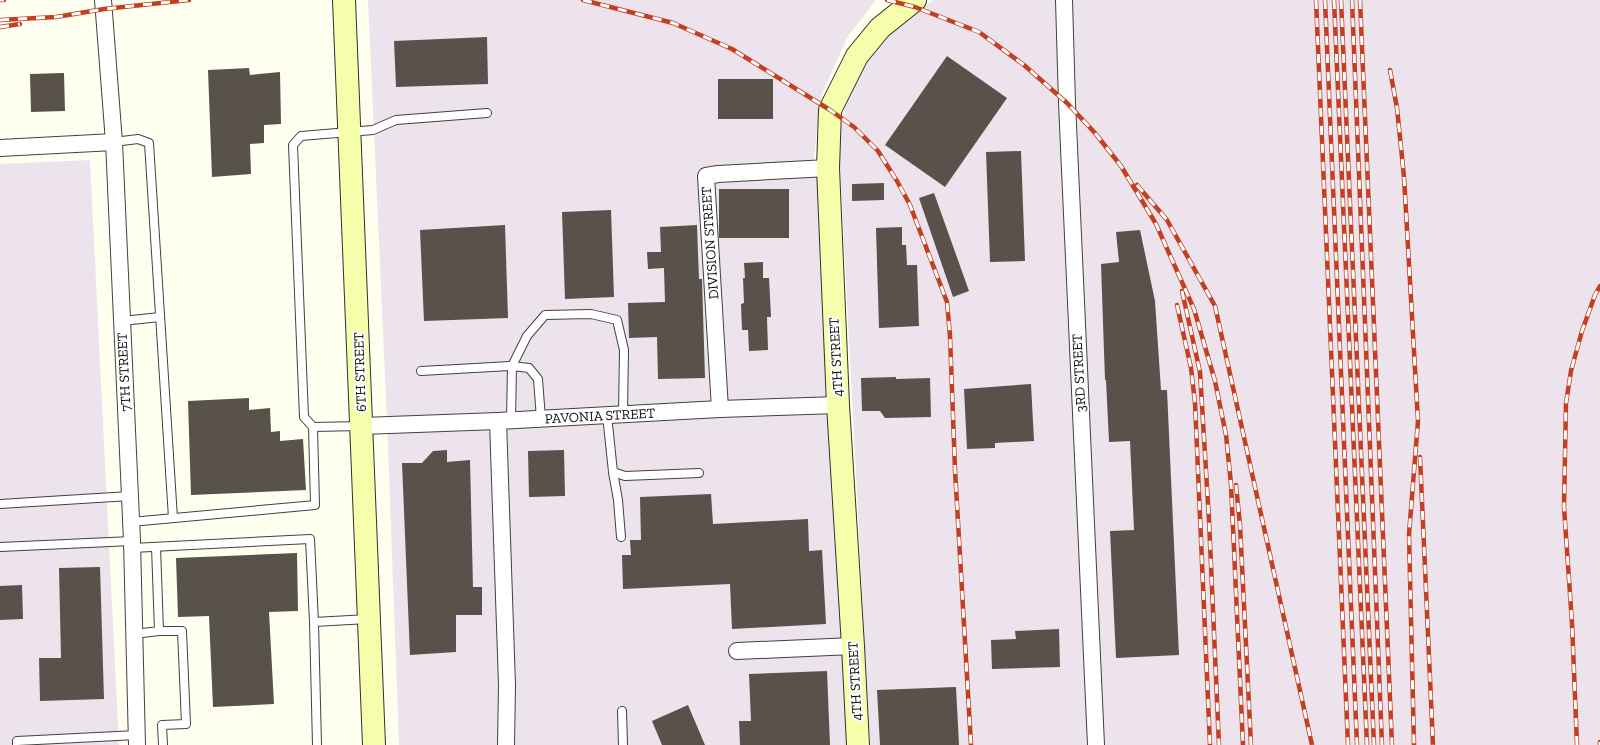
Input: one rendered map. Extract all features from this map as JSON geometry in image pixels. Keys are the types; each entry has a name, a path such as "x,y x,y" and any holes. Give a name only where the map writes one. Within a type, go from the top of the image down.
{"main road":[{"name":"6TH STREET","path":"344,0 374,745"},
{"name":"4TH STREET","path":"858,745 854,646 838,405 828,168 830,110 857,56 880,28 914,0"}],"street":[{"name":"7TH STREET","path":"103,0 114,142 132,545 137,740"},
{"name":"3RD STREET","path":"1064,0 1067,103 1096,745"},
{"path":"0,148 114,142"},
{"name":"DIVISION STREET","path":"720,409 706,176 718,174 828,168"},
{"name":"PAVONIA STREET","path":"362,426 505,421 720,409 838,405"},
{"path":"505,421 506,745"},
{"path":"737,651 854,646"}],"lane":[{"path":"131,522 315,506 313,427 304,417 293,145 301,136 373,130 396,120 487,113"},
{"path":"114,142 138,139 149,143 173,518"},
{"path":"505,421 512,366 526,336 545,315 591,314 617,320 624,350 615,415 613,472 618,500 621,537"},
{"path":"122,321 160,317"},
{"path":"421,371 512,366 529,368 538,379 541,419"},
{"path":"313,427 362,426"},
{"path":"613,472 625,476 699,473"},
{"path":"0,504 130,496"},
{"path":"0,547 132,545 156,547 310,539 317,745"},
{"path":"156,547 159,631"},
{"path":"314,622 369,619"},
{"path":"134,634 182,630 186,724 162,725 163,745"},
{"path":"622,711 623,745"},
{"path":"17,745 17,741 137,740"}],"shaded area":[{"path":"368,0 876,0 847,38 821,96 813,164 822,164 849,745 399,745 387,420"},
{"path":"933,0 1600,0 1600,745 870,745 840,165 840,131 846,101 855,74 887,34"},
{"path":"90,160 119,745 0,745 0,164"}],"building":[{"path":"487,37 488,84 396,87 394,41"},
{"path":"947,56 1007,98 945,187 885,145"},
{"path":"249,68 250,75 280,72 281,124 264,125 264,143 250,144 251,174 212,177 208,70"},
{"path":"64,73 65,111 31,112 30,74"},
{"path":"718,79 773,79 773,119 718,119"},
{"path":"1021,151 1025,261 990,262 986,152"},
{"path":"884,183 884,200 852,201 852,184"},
{"path":"719,189 789,189 789,238 719,238"},
{"path":"934,193 969,291 953,297 919,198"},
{"path":"611,210 614,297 565,299 562,212"},
{"path":"505,225 508,318 424,321 420,230"},
{"path":"697,225 699,279 702,279 705,378 658,379 657,337 629,338 628,303 665,302 664,268 648,269 647,252 661,252 660,227"},
{"path":"902,227 902,245 906,245 907,265 917,265 919,326 879,328 876,228"},
{"path":"1140,230 1155,301 1161,390 1167,390 1179,655 1116,658 1110,531 1134,530 1130,441 1109,442 1105,380 1101,264 1119,262 1116,232"},
{"path":"763,262 763,278 769,278 771,317 767,317 768,350 749,351 748,330 742,330 741,304 744,303 744,263"},
{"path":"896,377 896,379 930,378 931,417 885,418 880,411 862,411 861,378"},
{"path":"1031,384 1034,441 995,443 995,448 967,449 964,389"},
{"path":"249,398 249,410 270,408 271,432 280,431 280,441 303,439 306,490 191,495 188,401"},
{"path":"447,450 447,462 470,460 473,587 482,587 482,615 456,615 456,652 410,655 402,463 422,463 433,451"},
{"path":"564,450 565,496 529,497 528,451"},
{"path":"711,494 713,524 808,519 809,551 822,550 826,624 732,629 730,584 623,589 622,555 631,555 630,540 641,540 640,497"},
{"path":"297,553 298,611 269,612 274,704 213,707 209,616 178,617 176,558"},
{"path":"100,567 104,699 40,701 39,658 61,658 59,568"},
{"path":"22,585 23,619 0,620 0,586"},
{"path":"1059,629 1060,667 992,669 991,640 1016,639 1015,631"},
{"path":"827,671 830,745 740,745 739,721 751,721 749,674"},
{"path":"956,687 959,745 880,745 877,690"},
{"path":"688,705 705,745 662,745 652,721"}],"railway":[{"path":"0,20 56,17 104,9 189,0"},
{"path":"583,0 673,23 732,49 830,110 854,127 878,151 910,205 947,302 971,745"},
{"path":"887,0 915,7 979,32 1024,65 1067,103 1095,133 1121,166 1156,224 1194,309 1215,381 1226,435 1231,484 1243,745"},
{"path":"1316,0 1348,745"},
{"path":"1325,0 1357,745"},
{"path":"1334,0 1367,745"},
{"path":"1341,0 1374,745"},
{"path":"1352,0 1382,745"},
{"path":"1360,0 1392,745"},
{"path":"0,27 20,24"},
{"path":"1390,70 1397,108 1404,177 1418,421 1409,534 1414,745"},
{"path":"1137,185 1167,220 1215,306 1312,745"},
{"path":"1577,745 1572,623 1564,507 1566,403 1571,371 1582,331 1595,295 1600,286"},
{"path":"1182,291 1200,372 1209,520 1219,745"},
{"path":"1177,305 1191,368 1195,403 1210,745"},
{"path":"1420,457 1433,745"},
{"path":"1236,485 1240,525 1251,745"}]}
